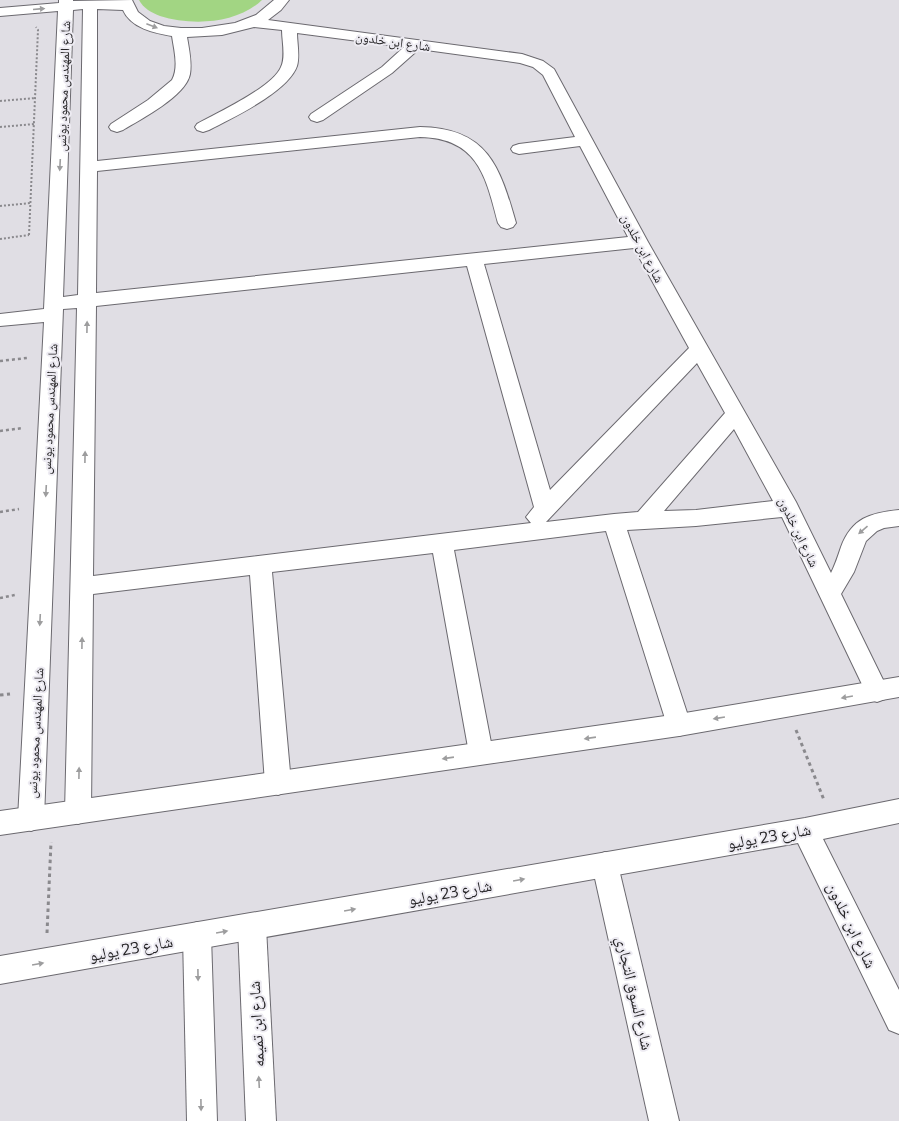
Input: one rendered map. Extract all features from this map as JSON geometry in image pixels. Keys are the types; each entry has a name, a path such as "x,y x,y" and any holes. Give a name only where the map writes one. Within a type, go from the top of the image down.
{"street":[{"path":"0,12 66,3 126,3 134,16 145,23 161,29 179,33 198,34 217,32 252,22 275,8 282,0"},
{"name":"شارع المهندس محمود يونس","path":"78,812 90,167 90,2"},
{"name":"شارع المهندس محمود يونس","path":"42,817 54,309 66,3"},
{"name":"شارع ابن خلدون","path":"252,22 522,59 538,64 549,72 639,242 788,508 829,592 888,689"},
{"path":"203,127 262,93 283,77 290,66 289,27"},
{"path":"117,127 167,93 179,83 183,71 179,33"},
{"path":"317,117 387,70 416,44"},
{"path":"90,167 420,132 436,132 451,136 472,147 487,162 507,223"},
{"path":"519,149 586,140"},
{"path":"0,320 54,309 87,300 639,242"},
{"path":"474,259 545,509"},
{"path":"521,533 699,349"},
{"path":"644,520 735,414"},
{"path":"83,586 614,522 690,518 788,508"},
{"path":"829,592 845,567 854,540 864,528 878,520 899,518"},
{"path":"614,522 679,725"},
{"path":"442,542 481,753"},
{"path":"260,564 278,783"},
{"path":"0,823 679,725 888,689"},
{"name":"شارع 23 يوليو","path":"0,970 805,830 899,811"},
{"name":"شارع ابن خلدون","path":"805,830 899,1020"},
{"name":"شارع السوق التجاري","path":"605,865 664,1121"},
{"name":"شارع ابن تميمه","path":"252,927 261,1121"},
{"path":"197,936 202,1121"}],"path":[{"path":"29,236 38,30 34,26"},
{"path":"0,101 36,98"},
{"path":"0,127 62,121"},
{"path":"0,206 31,203"},
{"path":"0,239 57,232"},
{"path":"787,707 834,824"},
{"path":"42,817 46,962"}],"green space":[{"path":"139,0 262,0 252,8 240,14 214,21 200,22 160,16 148,10"}]}
